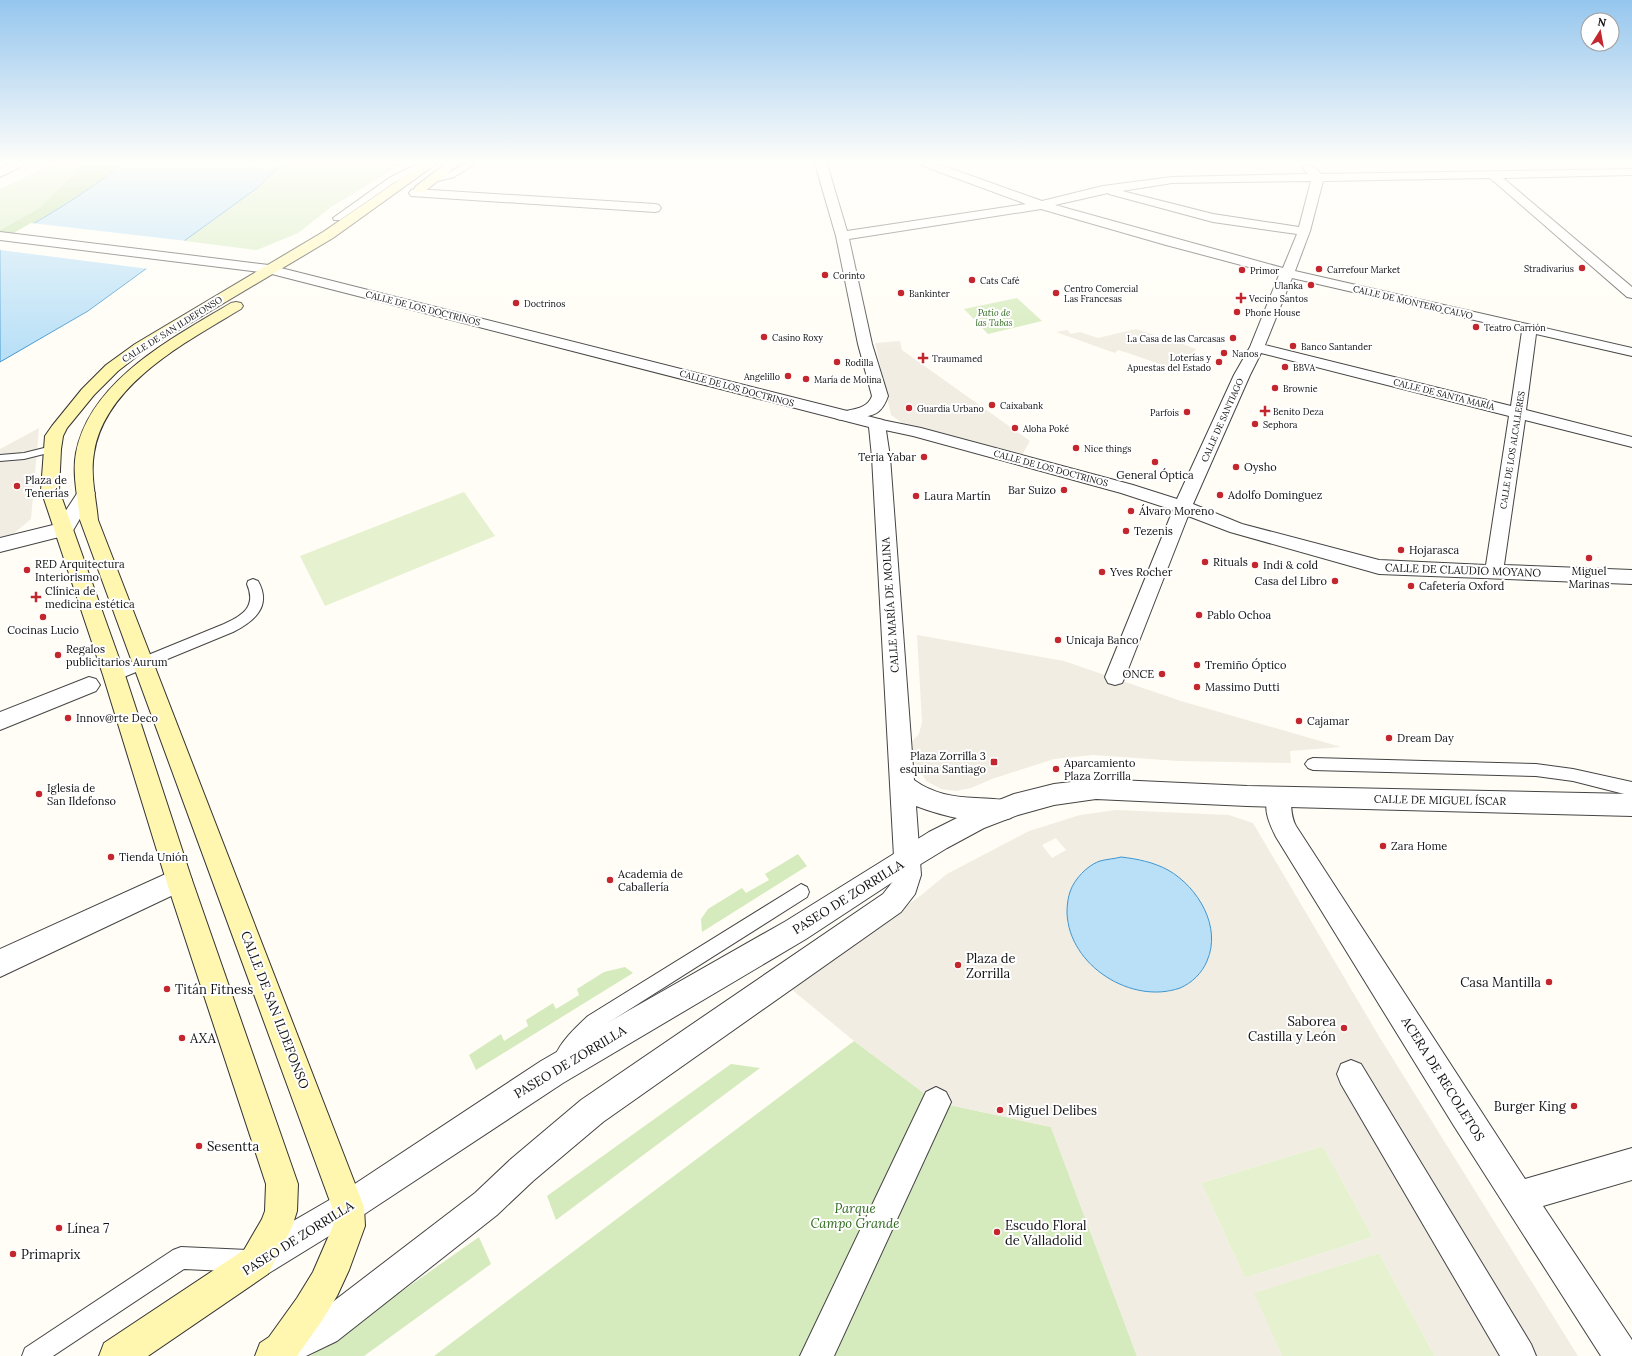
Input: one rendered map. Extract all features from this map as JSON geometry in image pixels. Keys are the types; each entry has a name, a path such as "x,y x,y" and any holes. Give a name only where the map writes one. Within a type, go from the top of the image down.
{"main road":[{"path":"279,272 339,227"},
{"path":"279,272 306,264"},
{"name":"CALLE DE SAN ILDEFONSO","path":"256,1262 277,1222 281,1211 282,1184 179,880 114,675 50,490 54,436 60,426 88,392 112,368 140,347 279,272"},
{"name":"CALLE DE SAN ILDEFONSO","path":"277,1353 309,1310 328,1278 349,1226 348,1207 89,520 84,463 87,442 100,413 116,390 132,375 164,351 279,272"},
{"name":"PASEO DE ZORRILLA","path":"117,1356 256,1262"}],"street":[{"path":"839,227 865,344 880,396 877,404 871,410 843,416"},
{"path":"842,236 898,227"},
{"name":"CALLE DE MONTERO CALVO","path":"1119,227 1287,273 1632,352"},
{"path":"1278,227 1304,231"},
{"name":"CALLE DE SANTIAGO","path":"1115,677 1183,507 1242,375 1257,347 1305,227"},
{"path":"1554,227 1632,294"},
{"name":"CALLE DE LOS DOCTRINOS","path":"0,236 279,272 607,354 843,416 915,431 1127,489 1183,507"},
{"name":"CALLE DE LOS ALCALLERES","path":"1494,571 1530,328"},
{"name":"CALLE DE SANTA MARÍA","path":"1257,347 1632,442"},
{"name":"CALLE MARÍA DE MOLINA","path":"877,424 880,449 907,859"},
{"path":"0,545 64,529 86,492"},
{"name":"CALLE DE CLAUDIO MOYANO","path":"1183,507 1236,528 1379,567 1632,577"},
{"path":"0,721 89,685"},
{"path":"902,786 913,795 927,801 971,809 1002,810"},
{"name":"CALLE DE MIGUEL ÍSCAR","path":"1002,810 1030,801 1075,790 1125,789 1247,796 1632,805"},
{"name":"ACERA DE RECOLETOS","path":"1279,797 1277,806 1280,823 1518,1197 1622,1356"},
{"path":"907,859 946,835 1002,810"},
{"name":"PASEO DE ZORRILLA","path":"256,1262 348,1207 500,1104 555,1070 797,929 907,859 908,875 906,885 892,903 592,1111 522,1170 486,1204 325,1329 277,1353"},
{"path":"0,963 179,880"},
{"path":"1351,1074 1518,1356"},
{"path":"817,1356 936,1102"},
{"path":"1518,1197 1632,1164"}],"lane":[{"path":"0,458 24,456 52,449"},
{"path":"114,675 214,634 247,617 253,610 257,601 256,590 253,584"},
{"path":"1313,764 1536,770 1573,775 1632,789"},
{"path":"555,1070 573,1043 594,1022 801,892"},
{"path":"33,1356 181,1258 256,1262"}],"green space":[{"path":"5,227 27,227 0,243 0,230"},
{"path":"204,227 305,227 298,233 257,250 185,241"},
{"name":"Patio de las Tabas","path":"1017,298 1042,321 988,334 964,309"},
{"path":"464,492 495,536 325,606 300,556"},
{"path":"798,854 807,866 702,932 701,919 708,909 742,888 746,893 769,880 765,874"},
{"path":"625,967 633,973 476,1070 469,1055 501,1034 504,1041 528,1026 526,1020 553,1003 556,1009 579,995 577,989 604,972"},
{"name":"Parque Campo Grande","path":"854,1041 936,1102 1051,1127 1137,1356 434,1356"},
{"path":"731,1064 760,1068 556,1220 547,1196"},
{"path":"1323,1146 1373,1237 1245,1278 1201,1183"},
{"path":"479,1237 491,1264 364,1356 310,1356"},
{"path":"1379,1253 1435,1356 1282,1356 1253,1293"}],"shaded area":[{"path":"1136,329 1176,342 1179,338 1186,340 1183,344 1196,349 1182,372 1118,350 1115,353 1056,332 1067,330 1071,334 1080,332 1098,338"},
{"path":"900,341 902,350 1030,441 1021,457 908,427 891,415 875,343"},
{"name":"Plaza de Tenerías","path":"39,428 31,519 7,539 0,541 0,449"},
{"path":"917,635 1064,661 1181,701 1341,747 1290,751 1291,763 1178,761 1093,755 1054,759 992,779 971,788 956,791 941,789 926,781 911,756 910,743 919,734 922,722"},
{"path":"1116,810 1229,815 1253,823 1380,1038 1578,1356 1435,1356 1379,1253 1254,1293 1282,1356 1137,1356 1051,1127 936,1102 854,1041 791,989 920,896 947,874 1029,831 1080,815","holes":["1056,838 1066,850 1052,858 1042,845","1121,857 1145,860 1168,870 1203,970 1187,985 1168,992 1074,941 1067,922 1067,903 1072,886 1082,872","1323,1146 1373,1237 1245,1278 1201,1183"]}],"water":[{"path":"27,227 203,227 88,311 0,362 0,243"},
{"path":"1121,857 1145,861 1168,870 1179,877 1189,887 1204,909 1209,922 1211,948 1207,961 1202,970 1189,983 1180,988 1161,992 1142,991 1124,986 1106,977 1091,965 1079,949 1070,932 1067,904 1070,891 1074,883 1084,871 1093,864 1100,861"}],"pier":[{"path":"24,227 68,227 187,241 149,269 0,250 0,241"}],"place":[{"name":"Stradivarius","path":"1582,268"},
{"name":"Carrefour Market","path":"1319,269"},
{"name":"Primor","path":"1242,270"},
{"name":"Corinto","path":"825,275"},
{"name":"Cats Café","path":"972,280"},
{"name":"Ulanka","path":"1311,285"},
{"name":"Bankinter","path":"901,293"},
{"name":"Centro Comercial Las Francesas","path":"1056,293"},
{"name":"Vecino Santos","path":"1241,298"},
{"name":"Doctrinos","path":"516,303"},
{"name":"Phone House","path":"1237,312"},
{"name":"Teatro Carrión","path":"1476,327"},
{"name":"Casino Roxy","path":"764,337"},
{"name":"La Casa de las Carcasas","path":"1233,338"},
{"name":"Banco Santander","path":"1293,346"},
{"name":"Nanos","path":"1224,353"},
{"name":"Traumamed","path":"923,358"},
{"name":"Rodilla","path":"837,362"},
{"name":"Loterías y Apuestas del Estado","path":"1219,362"},
{"name":"BBVA","path":"1285,367"},
{"name":"Angelillo","path":"788,376"},
{"name":"María de Molina","path":"806,379"},
{"name":"Brownie","path":"1275,388"},
{"name":"Caixabank","path":"992,405"},
{"name":"Guardia Urbano","path":"909,408"},
{"name":"Benito Deza","path":"1265,411"},
{"name":"Parfois","path":"1187,412"},
{"name":"Sephora","path":"1255,424"},
{"name":"Aloha Poké","path":"1015,428"},
{"name":"Nice things","path":"1076,448"},
{"name":"Teria Yabar","path":"924,457"},
{"name":"General Óptica","path":"1155,462"},
{"name":"Oysho","path":"1236,467"},
{"name":"Plaza de Tenerías","path":"17,486"},
{"name":"Bar Suizo","path":"1064,490"},
{"name":"Adolfo Dominguez","path":"1220,495"},
{"name":"Laura Martín","path":"916,496"},
{"name":"Álvaro Moreno","path":"1131,511"},
{"name":"Tezenis","path":"1126,531"},
{"name":"Hojarasca","path":"1401,550"},
{"name":"Miguel Marinas","path":"1589,558"},
{"name":"Rituals","path":"1205,562"},
{"name":"Indi & cold","path":"1255,565"},
{"name":"RED Arquitectura Interiorismo","path":"27,570"},
{"name":"Yves Rocher","path":"1102,572"},
{"name":"Casa del Libro","path":"1335,581"},
{"name":"Cafetería Oxford","path":"1411,586"},
{"name":"Clínica de medicina estética","path":"36,597"},
{"name":"Pablo Ochoa","path":"1199,615"},
{"name":"Cocinas Lucio","path":"43,617"},
{"name":"Unicaja Banco","path":"1058,640"},
{"name":"Regalos publicitarios Aurum","path":"58,655"},
{"name":"Tremiño Óptico","path":"1197,665"},
{"name":"ONCE","path":"1162,674"},
{"name":"Massimo Dutti","path":"1197,687"},
{"name":"Innov@rte Deco","path":"68,718"},
{"name":"Cajamar","path":"1299,721"},
{"name":"Dream Day","path":"1389,738"},
{"name":"Plaza Zorrilla 3 esquina Santiago","path":"994,762"},
{"name":"Aparcamiento Plaza Zorrilla","path":"1056,769"},
{"name":"Iglesia de San Ildefonso","path":"39,794"},
{"name":"Zara Home","path":"1383,846"},
{"name":"Tienda Unión","path":"111,857"},
{"name":"Academia de Caballería","path":"610,880"},
{"name":"Plaza de Zorrilla","path":"958,965"},
{"name":"Casa Mantilla","path":"1549,982"},
{"name":"Titán Fitness","path":"167,989"},
{"name":"Saborea Castilla y León","path":"1344,1028"},
{"name":"AXA","path":"182,1038"},
{"name":"Burger King","path":"1574,1106"},
{"name":"Miguel Delibes","path":"1000,1110"},
{"name":"Sesentta","path":"199,1146"},
{"name":"Línea 7","path":"59,1228"},
{"name":"Escudo Floral de Valladolid","path":"997,1232"},
{"name":"Primaprix","path":"13,1254"}]}
